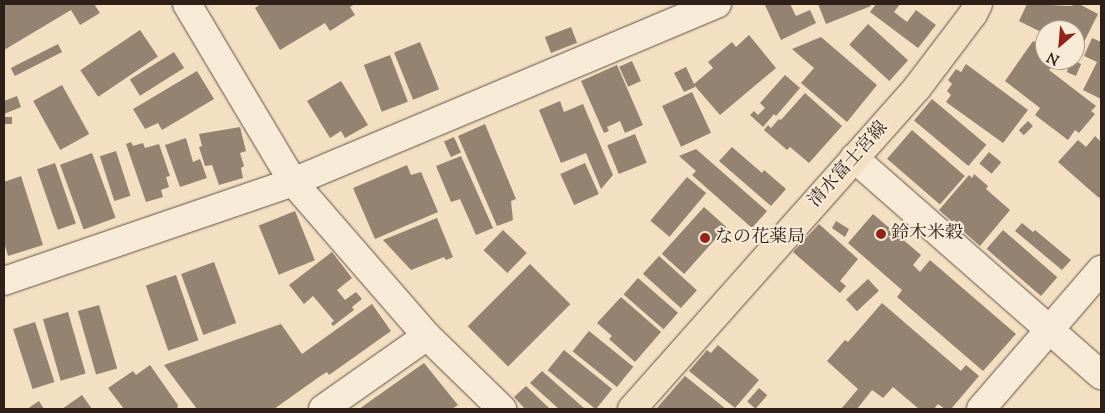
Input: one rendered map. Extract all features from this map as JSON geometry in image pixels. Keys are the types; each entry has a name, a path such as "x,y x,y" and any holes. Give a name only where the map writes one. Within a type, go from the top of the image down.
{"main road":[{"name":"清水富士宮線","path":"632,409 917,88 973,14 978,4"}],"street":[{"path":"187,4 293,182 427,336 502,409"},
{"path":"4,281 293,182 717,4"},
{"path":"854,158 1101,375"},
{"path":"981,409 1101,270"},
{"path":"323,409 427,336"}],"building":[{"path":"4,4 94,4 100,13 80,25 71,10 4,50"},
{"path":"261,4 355,4 350,7 355,15 330,31 325,23 280,50 255,8"},
{"path":"790,4 796,16 810,10 816,23 781,40 765,5"},
{"path":"818,4 870,4 871,6 826,24"},
{"path":"876,4 900,4 894,12 907,22 916,10 936,25 918,48 870,12"},
{"path":"1027,4 1070,6 1079,4 1098,14 1085,40 1085,20 1035,20 1035,29 1019,21"},
{"path":"868,24 908,60 889,81 849,45"},
{"path":"571,27 577,43 551,53 545,37"},
{"path":"140,30 158,57 98,97 80,70"},
{"path":"749,35 776,68 720,115 694,85 695,87 684,92 674,73 686,67 694,84 713,68 708,62 732,42 736,47"},
{"path":"821,37 877,85 847,122 801,83 814,68 792,49"},
{"path":"1092,38 1101,42 1101,99 1083,90 1097,62 1085,56"},
{"path":"1033,41 1035,42 1035,70 1049,70 1096,106 1091,111 1095,114 1079,133 1075,130 1068,140 1035,115 1040,108 1005,81"},
{"path":"420,42 439,89 413,100 394,52"},
{"path":"58,44 62,52 15,76 11,68"},
{"path":"174,52 184,68 140,96 130,80"},
{"path":"390,55 408,102 382,112 364,65"},
{"path":"632,61 641,81 628,87 619,67"},
{"path":"966,64 1028,110 1003,143 946,102 951,95 947,91 952,84 948,80 956,69 961,72"},
{"path":"617,65 643,125 625,133 620,121 607,127 609,131 604,133 581,81"},
{"path":"1068,70 1078,70 1076,76 1067,72"},
{"path":"197,71 214,99 162,130 158,123 145,129 133,109"},
{"path":"785,75 800,88 776,116 774,114 763,127 750,115 754,111 758,115 765,108 760,103"},
{"path":"341,81 368,125 345,138 341,131 330,138 307,101"},
{"path":"62,85 89,134 60,150 33,101"},
{"path":"692,92 711,133 681,147 662,106"},
{"path":"805,93 842,126 809,163 790,147 787,150 764,130 768,125 771,128 779,119 781,120"},
{"path":"17,96 21,107 4,114 4,101"},
{"path":"932,99 986,145 968,166 914,120"},
{"path":"560,101 564,112 583,104 613,175 601,189 586,153 561,163 539,110"},
{"path":"4,117 12,117 12,124 4,124"},
{"path":"1028,121 1033,126 1024,135 1019,130"},
{"path":"485,124 516,199 511,201 513,220 497,226 458,136"},
{"path":"240,127 246,151 240,153 244,166 241,168 243,178 219,185 212,165 205,166 199,147 202,146 199,134"},
{"path":"912,130 965,176 940,205 887,159"},
{"path":"635,134 647,163 619,174 607,145"},
{"path":"1095,136 1101,142 1101,195 1099,198 1058,162 1078,140 1086,147"},
{"path":"454,137 461,153 451,157 444,141"},
{"path":"186,138 193,162 200,159 207,178 180,187 165,145"},
{"path":"131,142 133,146 143,143 145,148 159,144 170,176 166,177 169,187 161,190 163,197 146,202 126,144"},
{"path":"732,147 762,173 764,170 786,189 771,206 719,161"},
{"path":"696,149 767,211 752,228 692,175 696,171 679,156"},
{"path":"116,151 131,196 114,201 100,156"},
{"path":"989,152 1001,162 992,174 979,163"},
{"path":"92,153 116,218 84,229 60,165"},
{"path":"461,156 493,228 476,235 460,199 451,202 436,166"},
{"path":"55,163 76,224 58,230 37,169"},
{"path":"585,163 599,194 574,205 560,174"},
{"path":"407,165 411,175 421,172 438,212 375,239 353,188"},
{"path":"974,174 988,186 986,189 1010,210 980,246 939,210 969,175 972,178"},
{"path":"21,176 43,245 8,256 4,242 4,182"},
{"path":"687,177 706,193 670,237 650,221"},
{"path":"704,207 726,227 684,274 662,254"},
{"path":"295,211 315,260 279,275 259,226"},
{"path":"873,214 921,255 913,265 920,272 930,260 1016,334 983,371 897,297 902,290 848,243"},
{"path":"437,218 453,257 446,260 444,257 411,270 383,240"},
{"path":"836,221 849,229 845,237 832,228"},
{"path":"1022,223 1033,232 1035,230 1071,260 1062,270 1015,231"},
{"path":"819,224 858,259 840,281 846,286 840,293 793,252"},
{"path":"503,230 527,253 507,273 484,250"},
{"path":"1003,230 1057,277 1041,296 987,249"},
{"path":"332,252 352,278 337,290 345,300 356,292 362,299 352,307 354,310 333,326 331,323 334,321 313,296 304,304 289,285"},
{"path":"659,256 697,290 681,308 643,274"},
{"path":"214,262 236,323 203,335 181,274"},
{"path":"530,264 570,304 508,367 468,326"},
{"path":"176,275 198,340 168,351 146,285"},
{"path":"638,278 678,313 664,329 624,295"},
{"path":"868,279 879,291 857,311 846,299"},
{"path":"621,297 661,332 635,362 609,339 612,336 597,323"},
{"path":"882,303 961,371 966,365 979,376 951,409 945,409 938,404 934,409 919,409 893,387 883,398 872,390 857,409 841,409 858,389 827,361 845,340 848,342"},
{"path":"372,304 391,331 329,375 327,372 274,409 197,409 164,365 281,324 302,354"},
{"path":"99,305 117,368 96,375 78,311"},
{"path":"68,312 86,374 61,381 43,319"},
{"path":"35,322 54,382 33,389 13,329"},
{"path":"589,331 633,367 617,387 573,351"},
{"path":"718,345 759,380 735,408 689,371 707,350 711,353"},
{"path":"564,350 612,389 596,409 548,370"},
{"path":"424,363 458,405 452,409 359,409"},
{"path":"150,365 178,405 177,409 124,409 108,388 133,371 136,375"},
{"path":"542,371 585,409 559,409 530,383"},
{"path":"685,376 726,409 656,409"},
{"path":"526,386 550,409 525,409 514,397"},
{"path":"759,388 767,395 755,409 747,402"},
{"path":"82,395 92,409 62,409"},
{"path":"39,401 44,409 27,409"}],"place":[{"name":"鈴木米穀","path":"881,234"},
{"name":"なの花薬局","path":"705,238"}]}
